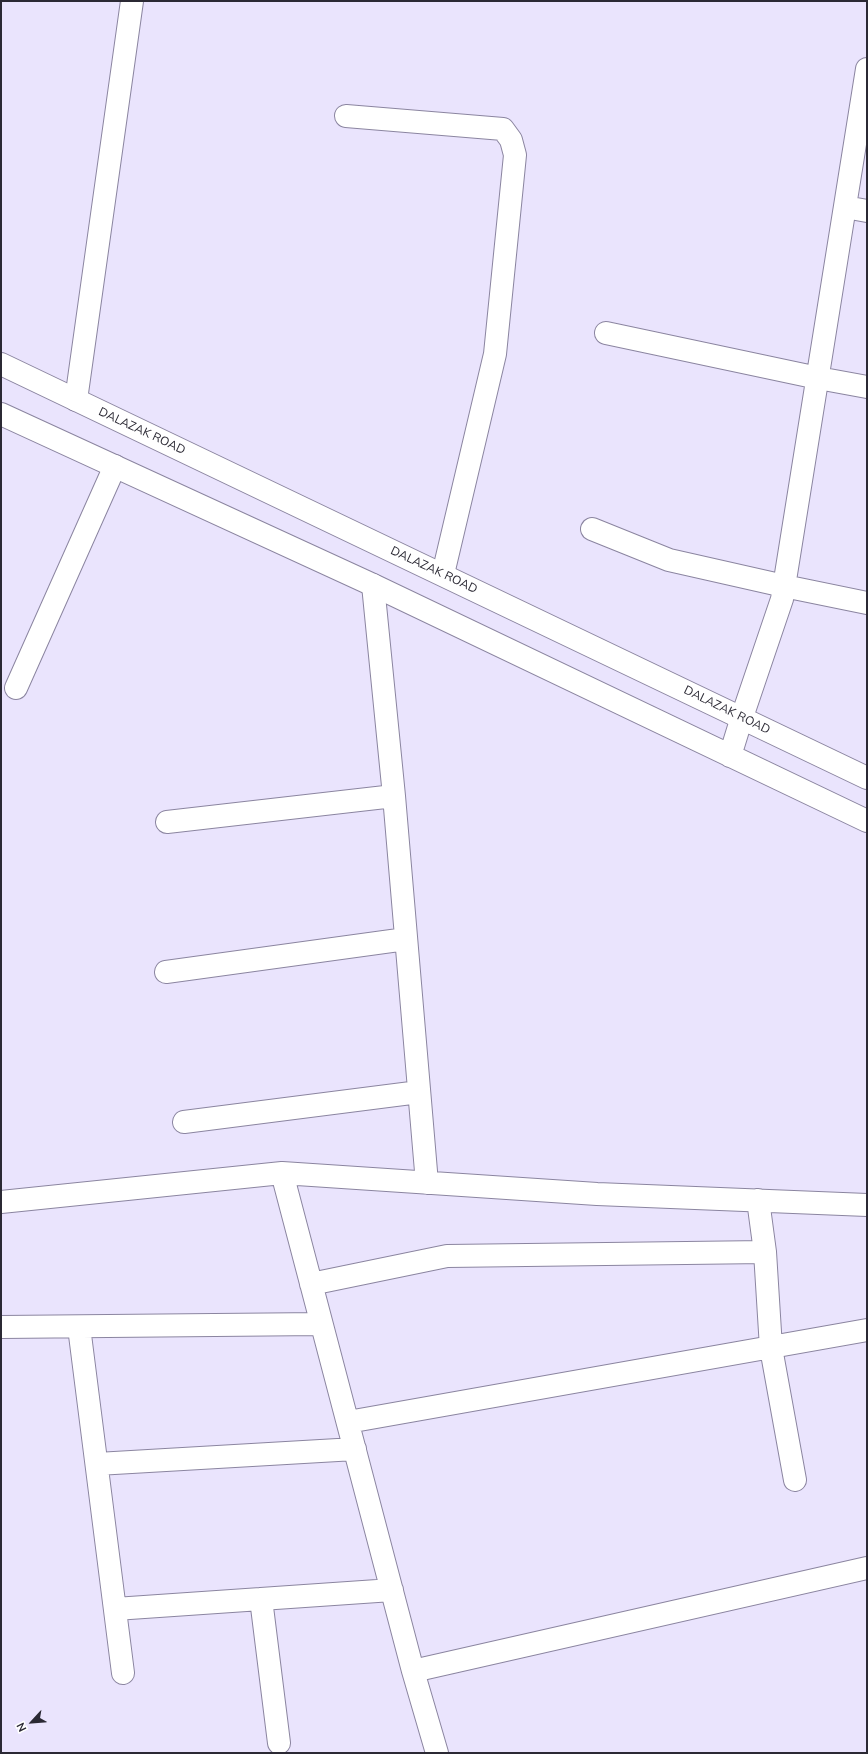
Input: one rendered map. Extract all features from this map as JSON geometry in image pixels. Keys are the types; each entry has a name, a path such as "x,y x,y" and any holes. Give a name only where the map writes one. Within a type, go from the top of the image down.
{"street":[{"path":"76,400 132,1"},
{"path":"730,756 782,599 867,69"},
{"path":"346,116 502,129 511,140 515,155 494,354 443,574"},
{"path":"845,207 867,211"},
{"path":"606,333 867,387"},
{"name":"DALAZAK ROAD","path":"1,364 867,778"},
{"path":"1,414 372,584 867,821"},
{"path":"16,688 115,466"},
{"path":"592,529 669,560 867,603"},
{"path":"372,584 394,796 427,1183"},
{"path":"167,822 394,796"},
{"path":"166,972 406,939"},
{"path":"184,1122 419,1092"},
{"path":"282,1173 413,1671 437,1753"},
{"path":"1,1202 282,1173 597,1194 867,1204"},
{"path":"758,1200 764,1252 771,1348 795,1480"},
{"path":"310,1284 447,1256 764,1252"},
{"path":"1,1327 321,1324"},
{"path":"79,1327 123,1673"},
{"path":"348,1422 867,1330"},
{"path":"96,1464 354,1449"},
{"path":"413,1671 867,1568"},
{"path":"115,1609 392,1590"},
{"path":"262,1599 279,1743"}]}
